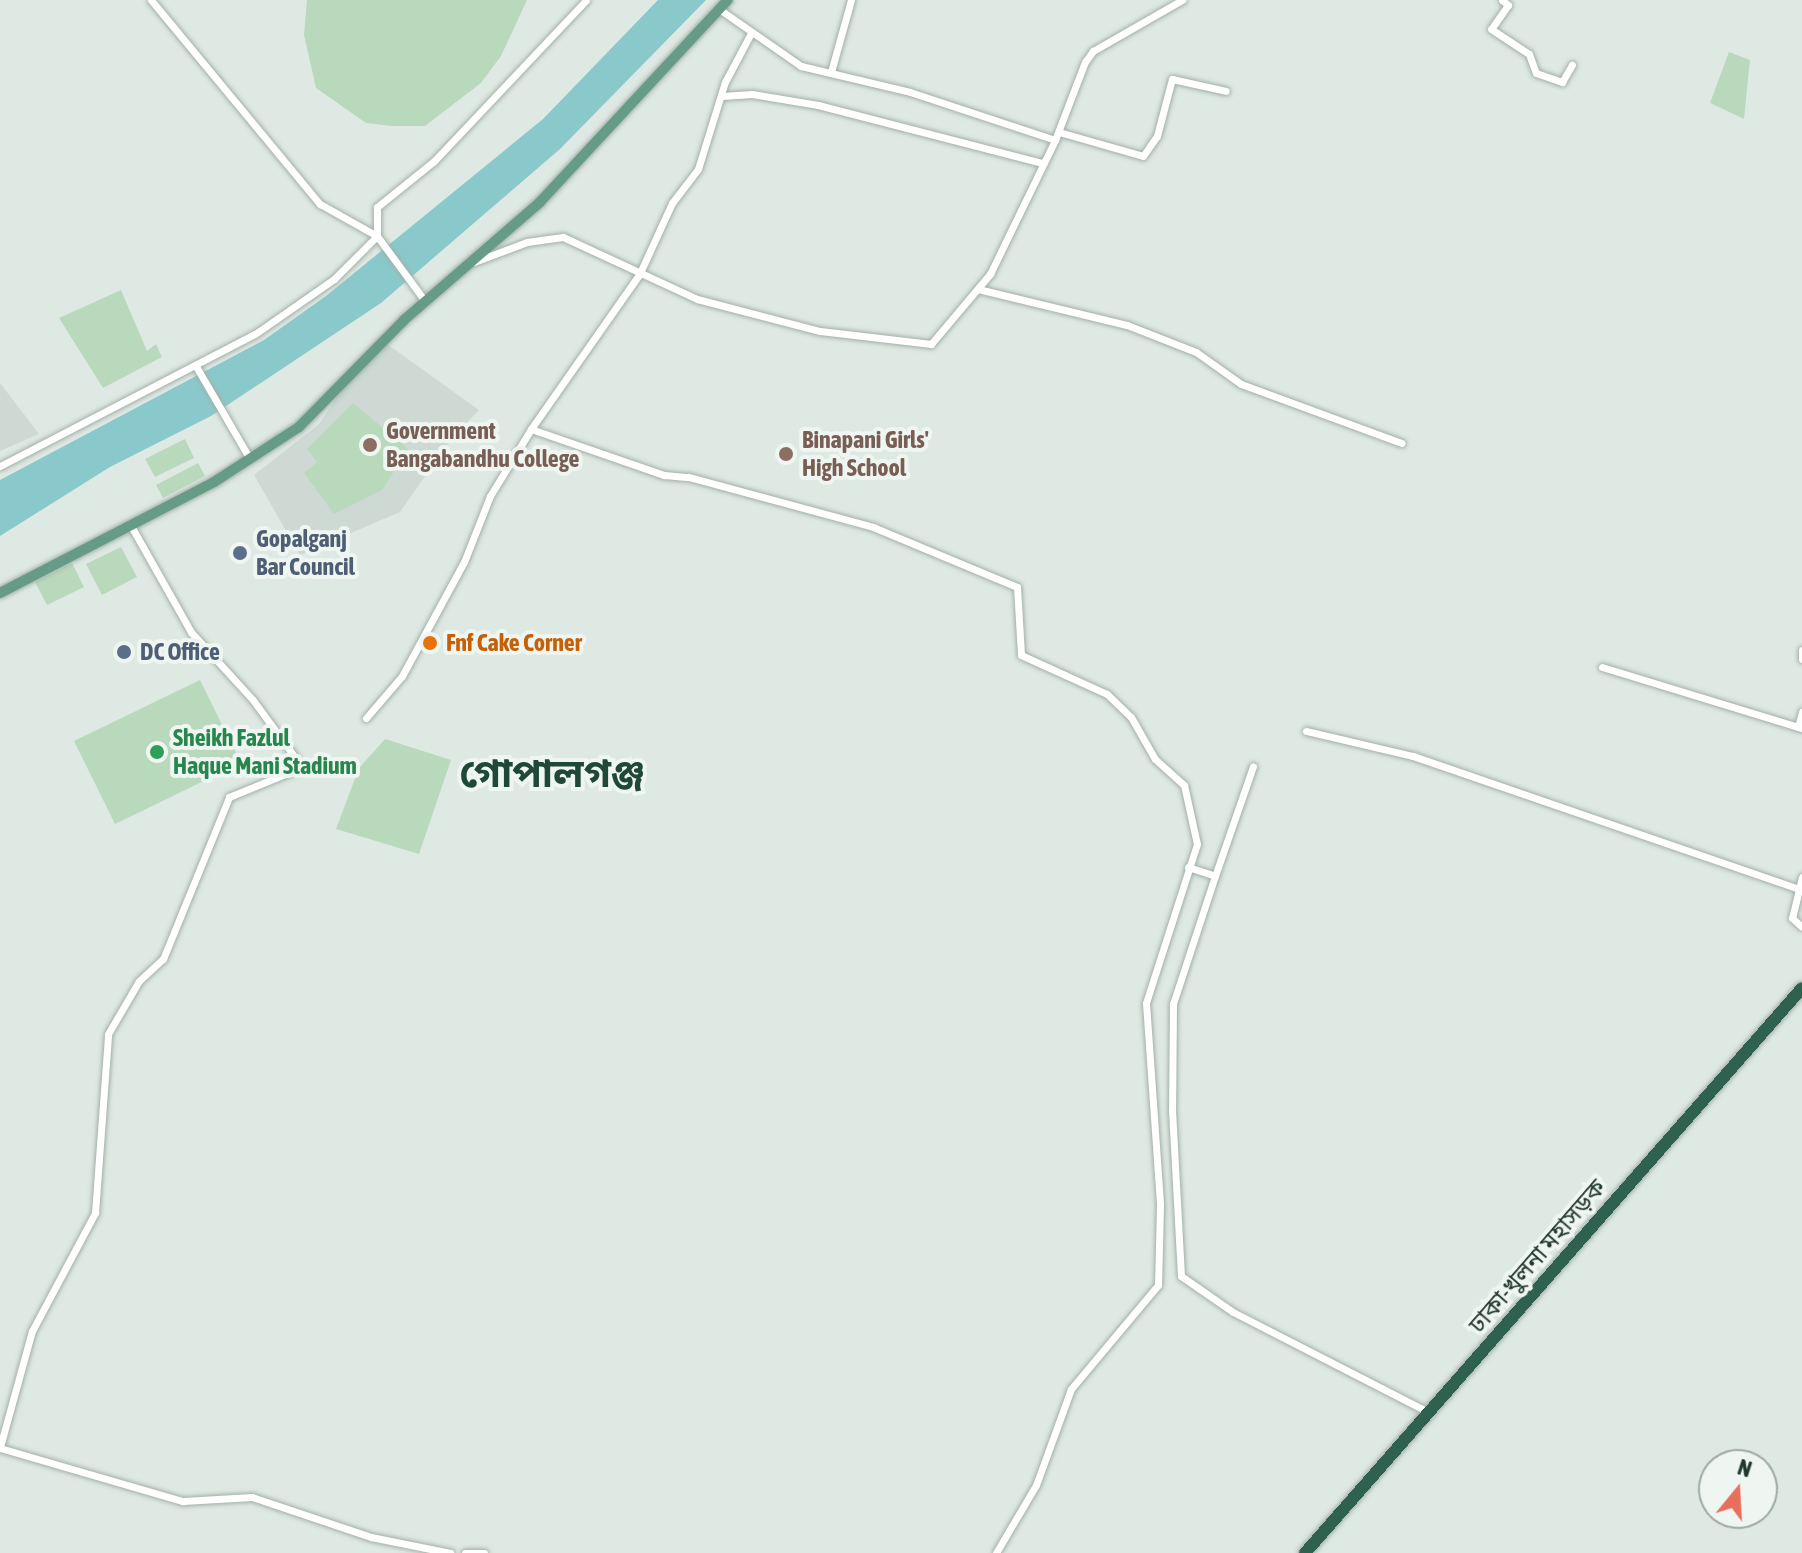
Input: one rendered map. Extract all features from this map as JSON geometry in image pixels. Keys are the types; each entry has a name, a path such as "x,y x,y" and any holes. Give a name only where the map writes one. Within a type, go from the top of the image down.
{"highway":[{"name":"ঢাকা-খুলনা মহাসড়ক","path":"1305,1553 1802,988"}],"main road":[{"path":"0,593 131,526 250,459 299,427 425,301 582,159 728,0"}],"street":[{"path":"151,0 320,204 379,239 425,301"},
{"path":"379,239 377,207 434,161 586,0"},
{"path":"831,72 851,0"},
{"path":"469,264 527,242 563,237 639,275 752,314 910,345 938,339 978,289 1057,136 1093,51 1182,0"},
{"path":"1502,0 1508,5 1491,29 1529,54 1536,73 1562,82 1572,65"},
{"path":"719,9 801,66 1057,136 1143,156 1157,136 1172,79 1226,91"},
{"path":"366,718 402,676 464,562 490,496 531,429 639,275 672,203 698,169 722,96 751,33"},
{"path":"722,96 752,94 818,105 1042,163"},
{"path":"0,466 197,368 334,279 379,239"},
{"path":"978,289 1127,325 1196,352 1241,384 1401,443"},
{"path":"197,368 250,459"},
{"path":"531,429 664,475 689,477 873,527 1017,587 1021,655 1107,694 1131,717 1155,759 1184,785 1197,844 1146,1003 1162,1272 1158,1285 1071,1389 1036,1485 996,1553"},
{"path":"131,526 191,632 253,700 302,767 229,797 163,959 139,981 108,1034 95,1213 32,1331 0,1447 183,1501 252,1497 371,1537 450,1553"},
{"path":"1802,650 1802,659"},
{"path":"1602,667 1800,728 1802,712"},
{"path":"1306,731 1413,756 1799,889"},
{"path":"1179,1276 1172,1110 1173,1004 1213,875 1253,766"},
{"path":"1191,868 1213,875"},
{"path":"1802,877 1792,918 1802,927"},
{"path":"1162,1272 1179,1276 1233,1312 1428,1412"},
{"path":"465,1553 484,1553"}],"shaded area":[{"name":"Government Bangabandhu College","path":"387,344 479,410 452,438 400,512 300,555 254,475 319,424 345,385"},
{"path":"0,383 39,434 0,451"}],"green space":[{"path":"307,0 527,0 501,56 481,83 425,126 392,126 366,123 316,88 304,35"},
{"path":"1729,52 1750,60 1744,119 1710,103"},
{"path":"121,290 147,351 156,344 162,357 103,388 59,318"},
{"path":"353,403 408,449 382,490 334,514 304,473 317,462 307,449"},
{"path":"185,439 194,458 155,477 145,459"},
{"path":"198,463 205,476 163,498 156,485"},
{"path":"121,547 137,577 102,595 86,564"},
{"path":"72,563 84,587 47,605 35,582"},
{"name":"Sheikh Fazlul Haque Mani Stadium","path":"200,680 241,763 115,824 74,741"},
{"path":"385,739 451,760 419,854 336,829 359,768"}],"water":[{"path":"658,0 706,0 560,149 381,303 211,416 110,467 0,536 0,480 264,340 326,296 543,119"}],"place":[{"name":"Government Bangabandhu College","path":"370,445"},
{"name":"Binapani Girls' High School","path":"786,454"},
{"name":"Gopalganj Bar Council","path":"240,553"},
{"name":"Fnf Cake Corner","path":"430,643"},
{"name":"DC Office","path":"124,652"},
{"name":"Sheikh Fazlul Haque Mani Stadium","path":"157,752"}],"district":[{"name":"গোপালগঞ্জ","path":"552,773"}]}
